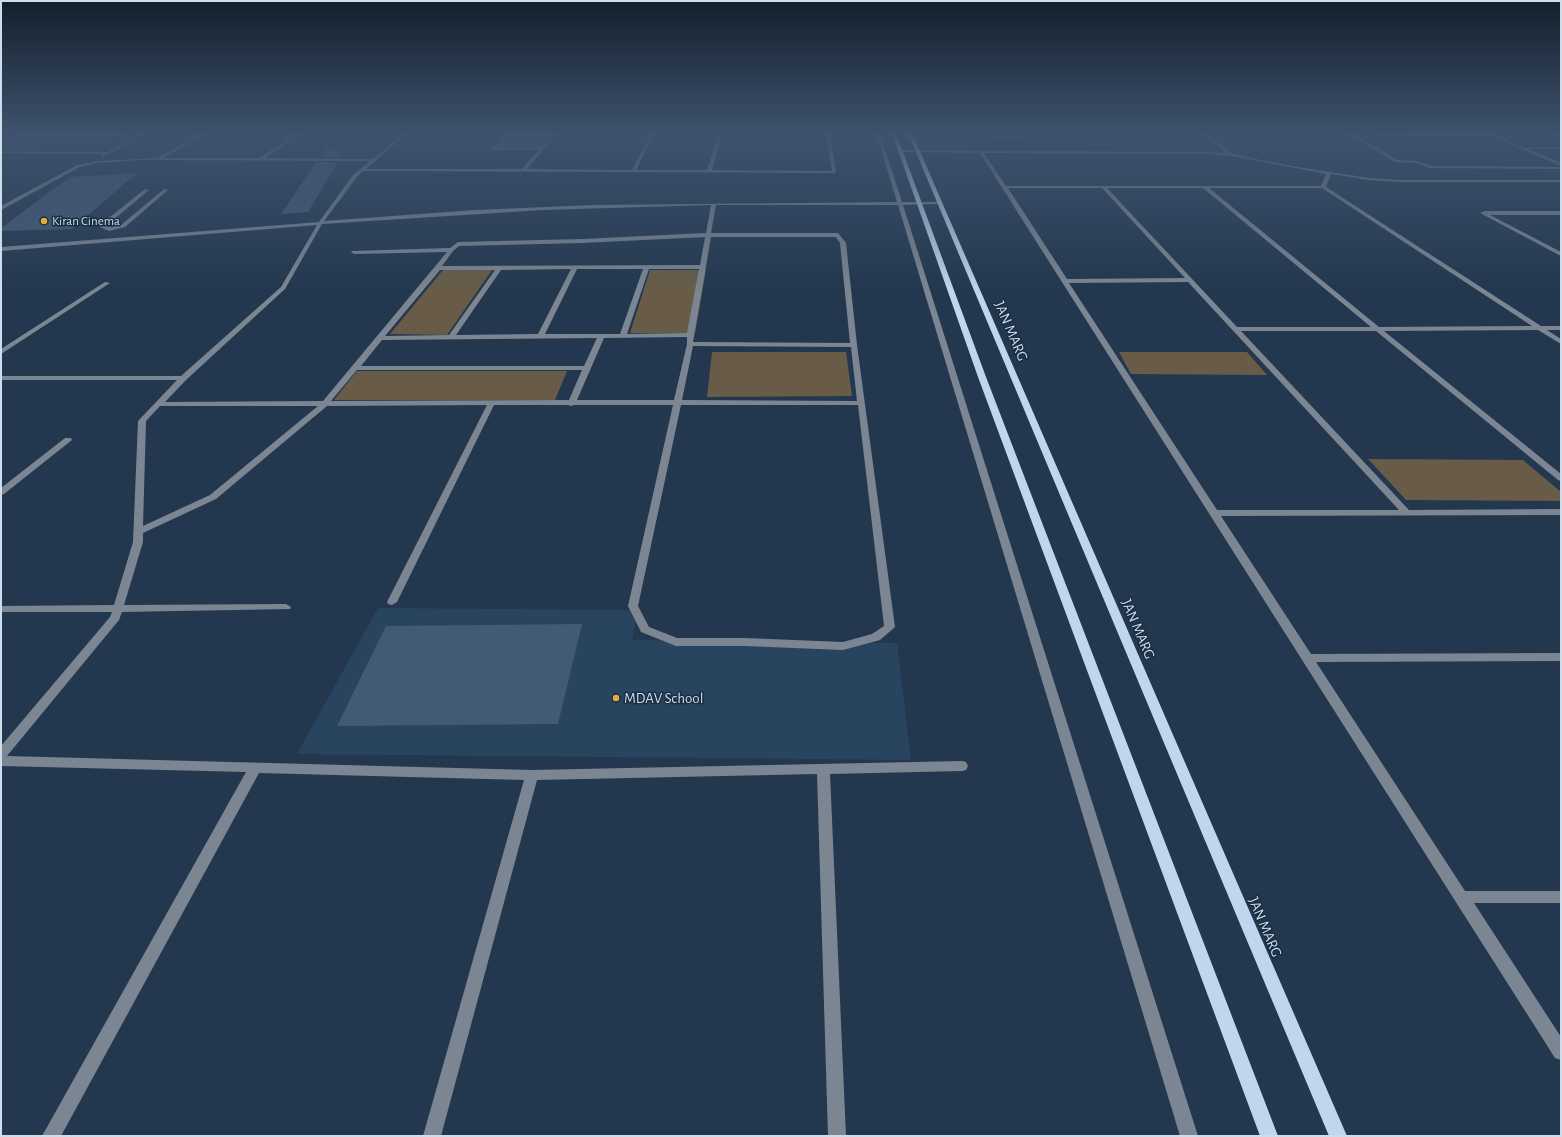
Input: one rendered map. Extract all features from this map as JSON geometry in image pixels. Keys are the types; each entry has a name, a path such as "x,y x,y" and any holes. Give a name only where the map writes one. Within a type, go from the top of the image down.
{"main road":[{"path":"914,186 982,377 1269,1136"},
{"name":"JAN MARG","path":"933,186 1338,1136"}],"street":[{"path":"1,208 42,186"},
{"path":"1,755 114,618 138,542 142,421 183,378 283,288 322,220 347,186"},
{"path":"894,186 1189,1136"},
{"path":"1004,187 1323,187 1561,342"},
{"path":"1004,187 1561,1052"},
{"path":"1103,187 1407,513"},
{"path":"1204,187 1561,478"},
{"path":"106,232 102,226 147,190"},
{"path":"96,243 106,232 123,226 166,190"},
{"path":"139,531 213,497 325,404 438,268 450,250 458,244 708,236 838,236 843,243 854,346 890,626 876,637 843,646 745,642 676,642 645,629 633,606 690,344 690,335 702,267 708,236 714,204"},
{"path":"1,249 96,243 389,214 399,216 545,208 714,204 940,204"},
{"path":"1561,213 1483,213 1561,254"},
{"path":"1,243 106,232 322,220"},
{"path":"354,252 450,250"},
{"path":"438,268 702,267"},
{"path":"451,337 499,268"},
{"path":"540,337 575,268"},
{"path":"623,336 646,268"},
{"path":"1064,281 1190,280"},
{"path":"1,352 107,283"},
{"path":"1236,329 1561,328"},
{"path":"380,338 690,335"},
{"path":"571,404 601,336"},
{"path":"690,344 854,346"},
{"path":"355,368 587,368"},
{"path":"1,378 183,378"},
{"path":"158,404 571,404 678,402 861,403"},
{"path":"392,602 491,404"},
{"path":"1,492 68,440"},
{"path":"1214,513 1561,512"},
{"path":"1,609 286,607"},
{"path":"1307,658 1561,657"},
{"path":"1,761 532,775 962,766"},
{"path":"51,1136 255,768"},
{"path":"823,768 837,1136"},
{"path":"432,1136 532,775"},
{"path":"1462,897 1561,897"}],"shaded area":[{"path":"443,270 492,270 447,335 390,334"},
{"path":"650,270 706,270 695,333 630,333"},
{"path":"712,352 846,352 852,396 707,397"},
{"path":"1119,352 1247,352 1267,375 1131,374"},
{"path":"357,371 567,371 555,400 334,400"},
{"path":"1368,459 1523,460 1561,492 1561,501 1406,500"},
{"name":"MDAV School","path":"378,608 638,610 632,640 897,643 911,760 297,754"}],"building":[{"path":"58,186 122,186 72,229 1,231 1,228"},
{"path":"300,186 324,186 308,212 281,214"},
{"path":"582,624 558,724 337,726 386,626"}],"place":[{"name":"Kiran Cinema","path":"44,221"},
{"name":"MDAV School","path":"616,698"}]}
